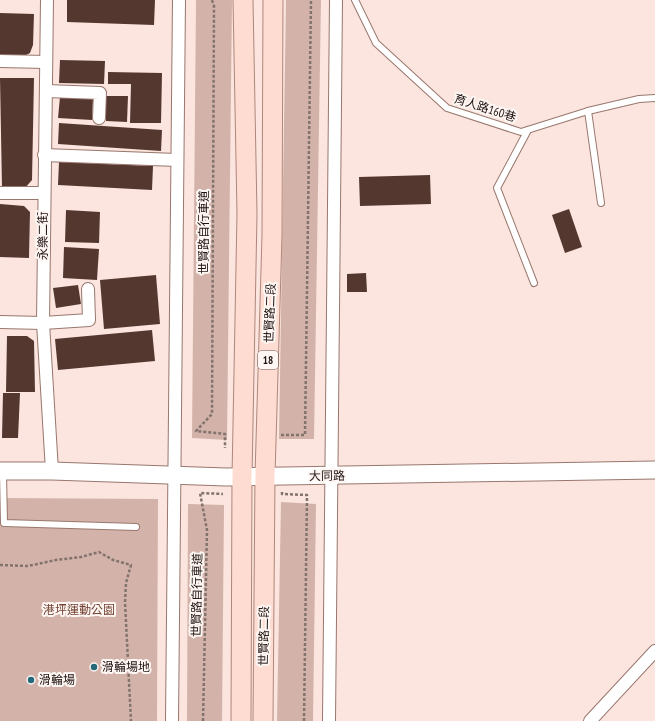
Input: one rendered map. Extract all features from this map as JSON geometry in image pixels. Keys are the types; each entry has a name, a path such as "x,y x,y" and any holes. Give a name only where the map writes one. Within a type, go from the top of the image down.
{"main road":[{"name":"世賢路二段","path":"241,721 242,477 247,214 243,0"},
{"name":"世賢路二段","path":"263,721 265,476 272,235 273,0"}],"street":[{"name":"永樂二街","path":"47,0 43,323 52,471"},
{"path":"172,721 179,0"},
{"path":"329,721 336,0"},
{"path":"0,61 46,62"},
{"path":"46,91 100,93 99,118"},
{"path":"44,155 177,160"},
{"path":"0,193 44,193"},
{"path":"0,322 43,323 89,320 88,289"},
{"name":"大同路","path":"1,472 52,471 242,477 655,470"},
{"path":"590,721 655,651"}],"lane":[{"name":"育人路160巷","path":"355,0 376,43 447,108 521,132 588,110 639,99 655,98"},
{"path":"588,110 601,203"},
{"path":"528,130 497,188 534,283"},
{"path":"1,472 4,523 136,527"}],"path":[{"name":"世賢路自行車道","path":"212,0 214,6 212,414 196,431 225,434"},
{"path":"281,435 305,436 311,0"},
{"name":"世賢路自行車道","path":"203,721 207,530 200,493 224,494"},
{"path":"282,494 307,495 304,721"},
{"path":"0,566 28,566 81,557 99,552 113,560 131,565 126,583 125,602 131,721"}],"green space":[{"path":"196,0 232,0 227,440 192,438"},
{"path":"286,0 321,0 314,439 279,439"},
{"name":"港坪運動公園","path":"0,498 158,499 157,721 0,721"},
{"path":"281,502 316,504 313,721 277,721"},
{"path":"188,504 224,505 222,721 187,721"}],"building":[{"path":"67,0 155,0 154,25 67,22"},
{"path":"0,13 34,14 33,45 30,53 24,56 0,56"},
{"path":"60,60 105,61 104,84 59,83"},
{"path":"108,72 162,73 161,123 130,123 131,84 108,84"},
{"path":"0,78 34,78 32,180 25,188 2,188"},
{"path":"106,96 128,96 127,122 106,121"},
{"path":"60,97 93,99 92,120 58,118"},
{"path":"59,123 162,130 161,151 58,144"},
{"path":"59,162 153,166 152,190 58,185"},
{"path":"430,175 431,204 360,206 359,177"},
{"path":"0,204 24,206 30,212 29,258 0,257"},
{"path":"569,209 582,247 565,253 552,215"},
{"path":"66,210 100,212 99,243 65,242"},
{"path":"64,247 99,249 97,280 63,278"},
{"path":"366,273 367,292 347,292 347,274"},
{"path":"156,275 160,324 104,329 100,280"},
{"path":"78,285 81,304 56,308 53,288"},
{"path":"152,330 155,361 58,370 55,339"},
{"path":"7,336 27,336 34,341 35,392 6,392"},
{"path":"3,393 20,393 18,438 2,438"}],"place":[{"name":"滑輪場地","path":"94,667"},
{"name":"滑輪場","path":"31,680"}]}
